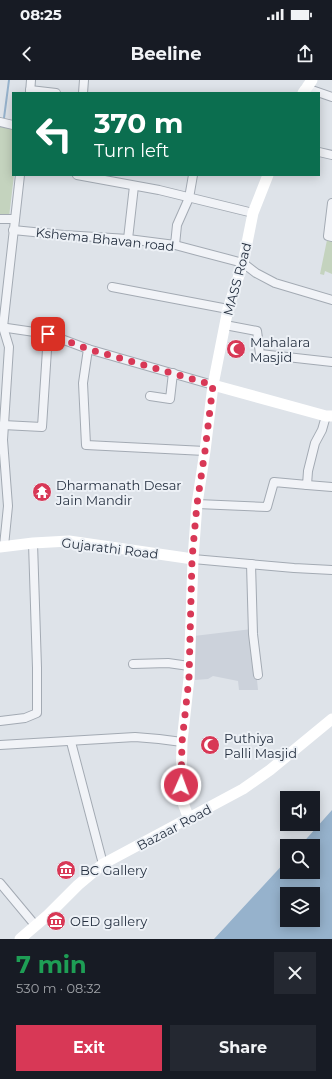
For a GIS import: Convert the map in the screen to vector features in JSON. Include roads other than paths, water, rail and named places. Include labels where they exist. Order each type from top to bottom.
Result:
[{"type":"street","points":[[31,80],[30,91],[43,92]]},
{"type":"street","points":[[83,92],[84,80]]},
{"type":"street","points":[[307,87],[320,92]]},
{"type":"street","points":[[320,92],[332,97]]},
{"type":"street","points":[[0,126],[0,122],[12,125]]},
{"type":"street","points":[[320,152],[332,155]]},
{"type":"street","points":[[2,547],[8,506],[2,440],[9,347],[2,327],[20,176]]},
{"type":"street","points":[[82,176],[253,213]]},
{"type":"street","points":[[175,245],[177,225],[189,198],[193,176]]},
{"type":"street","name":"MASS Road","points":[[189,819],[183,803],[181,785],[182,742],[190,666],[192,559],[197,504],[213,385],[228,309],[242,263],[253,213],[268,176]]},
{"type":"street","points":[[128,239],[134,186]]},
{"type":"street","points":[[332,203],[328,236],[332,237]]},
{"type":"street","points":[[0,219],[15,218]]},
{"type":"street","name":"Kshema Bhavan road","points":[[13,230],[64,236],[128,239],[175,245],[242,263],[256,273],[275,282],[332,300]]},
{"type":"street","points":[[112,287],[228,309]]},
{"type":"street","points":[[225,325],[257,331],[260,354],[332,362]]},
{"type":"street","points":[[2,327],[48,334],[88,349],[213,385],[330,415],[315,443],[308,471],[307,485]]},
{"type":"street","points":[[3,425],[42,428],[48,334]]},
{"type":"street","points":[[88,349],[84,383],[86,445],[205,451]]},
{"type":"street","points":[[150,396],[170,399],[173,373]]},
{"type":"street","points":[[197,504],[267,507],[274,482],[332,487]]},
{"type":"street","name":"Gujarathi Road","points":[[2,547],[33,543],[69,542],[192,559]]},
{"type":"street","points":[[0,721],[25,718],[37,713],[33,543]]},
{"type":"street","points":[[192,559],[332,570]]},
{"type":"street","points":[[251,564],[253,634],[258,675]]},
{"type":"street","points":[[133,664],[168,663],[190,666]]},
{"type":"street","name":"Bazaar Road","points":[[20,939],[103,864],[243,790],[270,770],[332,719]]},
{"type":"street","points":[[0,746],[135,737],[158,738],[182,742]]},
{"type":"street","points":[[72,742],[103,864]]},
{"type":"street","points":[[0,883],[35,925]]},
{"type":"water","points":[[332,810],[332,939],[214,939],[280,868],[280,879],[320,879],[320,839],[306,839],[313,831],[320,831],[320,824]]},
{"type":"waterway","points":[[4,118],[9,80]]},
{"type":"place","name":"Mahalara Masjid","points":[[236,349]]},
{"type":"place","name":"Dharmanath Desar Jain Mandir","points":[[42,492]]},
{"type":"place","name":"Puthiya Palli Masjid","points":[[210,745]]},
{"type":"place","name":"BC Gallery","points":[[66,870]]},
{"type":"place","name":"OED gallery","points":[[56,921]]}]
